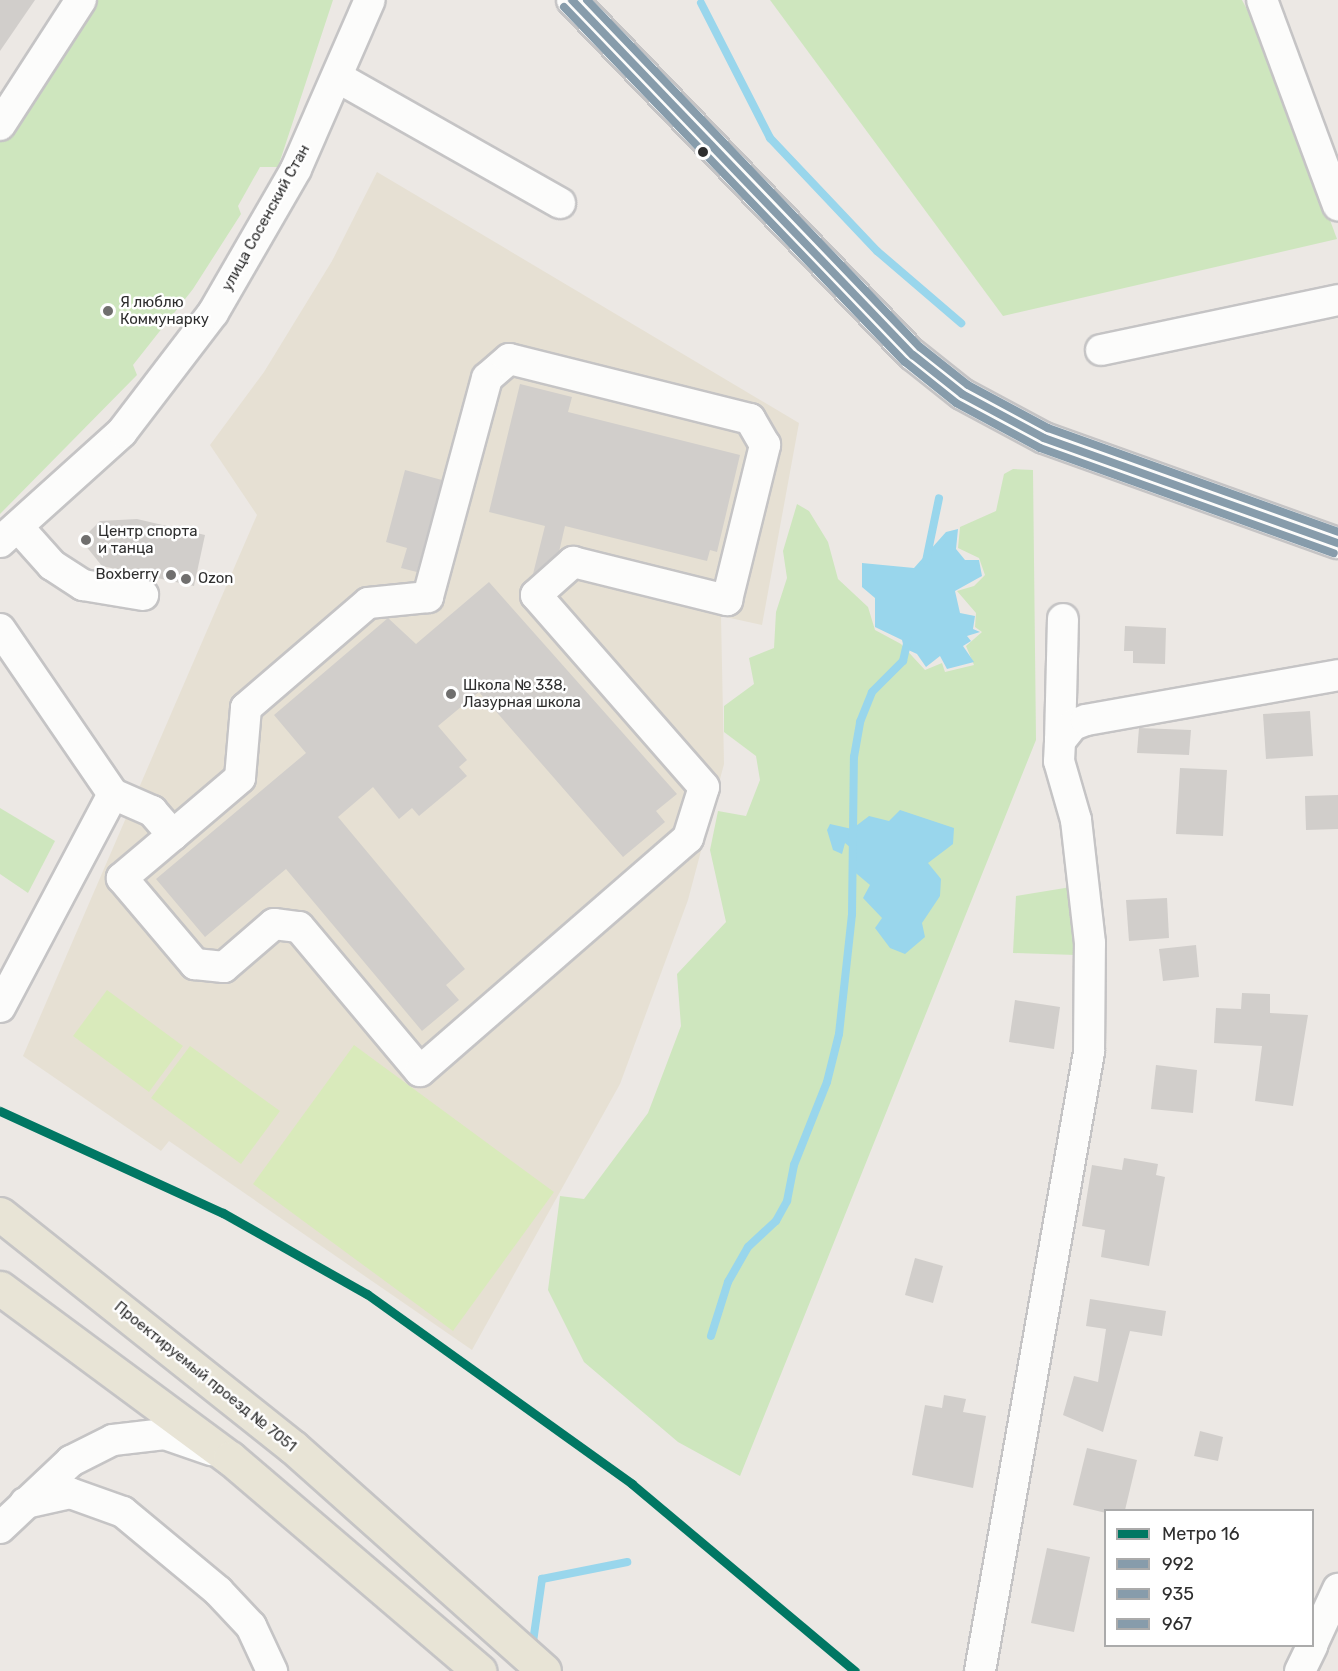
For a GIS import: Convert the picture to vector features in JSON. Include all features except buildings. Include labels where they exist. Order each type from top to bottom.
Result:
[{"type":"main road","name":"Проектируемый проезд № 7051","points":[[0,1214],[407,1544],[544,1671]]},
{"type":"main road","points":[[0,1288],[230,1458],[377,1580],[479,1671]]},
{"type":"street","points":[[0,125],[81,0]]},
{"type":"street","name":"улица Сосенский Стан","points":[[9,534],[122,432],[213,313],[280,201],[339,78],[370,0]]},
{"type":"street","points":[[572,0],[904,347],[962,394],[1044,438],[1338,543]]},
{"type":"street","points":[[1262,0],[1338,205]]},
{"type":"street","points":[[339,78],[560,203]]},
{"type":"street","points":[[1101,350],[1338,300]]},
{"type":"street","points":[[78,859],[122,878],[195,964],[224,967],[274,924],[299,927],[420,1071],[688,838],[704,787],[536,596],[573,562],[728,600],[765,445],[750,419],[509,359],[487,378],[428,597],[368,603],[246,708],[240,778],[122,878]]},
{"type":"street","points":[[9,534],[83,585],[143,595]]},
{"type":"street","points":[[981,1669],[1089,1052],[1090,943],[1074,811],[1059,761],[1063,619]]},
{"type":"street","points":[[0,629],[113,794],[153,811],[173,835]]},
{"type":"street","points":[[1060,741],[1073,725],[1086,720],[1338,675]]},
{"type":"street","points":[[0,1007],[113,794]]},
{"type":"street","points":[[0,1528],[71,1461],[113,1440],[165,1434],[230,1458]]},
{"type":"street","points":[[25,1503],[70,1493],[123,1512],[218,1591],[251,1626],[272,1671]]},
{"type":"street","points":[[1314,1641],[1338,1589]]},
{"type":"street","points":[[1300,1671],[1311,1647]]},
{"type":"shaded area","name":"Школа № 338, Лазурная школа","points":[[377,172],[799,423],[762,625],[721,616],[724,764],[688,900],[620,1084],[472,1350],[169,1141],[161,1151],[23,1056],[257,515],[210,445],[264,372],[332,261]]},
{"type":"green space","points":[[94,0],[333,0],[278,167],[260,167],[238,206],[241,214],[193,289],[133,365],[137,375],[0,514],[0,136]]},
{"type":"green space","points":[[770,0],[1242,0],[1264,42],[1337,239],[1003,316]]},
{"type":"green space","points":[[1013,469],[1033,470],[1036,740],[740,1476],[678,1442],[584,1362],[548,1290],[560,1196],[584,1199],[648,1113],[681,1026],[677,974],[726,922],[710,850],[718,811],[746,816],[760,780],[756,756],[724,732],[724,706],[754,684],[749,658],[774,648],[776,612],[787,578],[783,551],[797,504],[809,511],[828,542],[838,579],[868,607],[875,630],[901,644],[925,670],[942,663],[945,672],[974,665],[966,646],[982,632],[975,627],[976,613],[957,591],[974,586],[985,575],[979,558],[958,548],[960,527],[996,511],[1004,474]]},
{"type":"green space","points":[[0,808],[55,841],[28,893],[0,874]]},
{"type":"green space","points":[[1071,887],[1076,955],[1013,953],[1016,896]]},
{"type":"green space","points":[[107,990],[183,1046],[149,1092],[73,1036]]},
{"type":"green space","points":[[354,1045],[554,1192],[453,1331],[253,1184]]},
{"type":"green space","points":[[190,1046],[280,1111],[241,1164],[151,1098]]},
{"type":"water","points":[[958,529],[956,549],[965,560],[979,560],[982,576],[955,591],[960,613],[975,616],[973,629],[980,632],[967,636],[971,641],[963,646],[974,662],[947,669],[940,656],[926,667],[917,654],[904,648],[902,640],[875,627],[875,598],[862,587],[862,563],[914,568],[946,532]]},
{"type":"water","points":[[900,810],[954,828],[953,844],[928,863],[941,879],[940,896],[922,923],[925,937],[905,954],[890,948],[875,928],[882,918],[863,898],[870,885],[851,869],[851,848],[845,843],[842,854],[833,850],[827,830],[830,824],[852,829],[869,816],[889,821]]},
{"type":"waterway","points":[[701,3],[770,138],[877,251],[961,323]]},
{"type":"waterway","points":[[926,561],[939,498]]},
{"type":"waterway","points":[[711,1336],[728,1282],[748,1247],[776,1221],[787,1201],[794,1165],[827,1082],[839,1034],[852,914],[854,757],[860,722],[872,692],[903,661],[908,640]]},
{"type":"waterway","points":[[532,1649],[542,1579],[627,1562]]},
{"type":"metro line","name":"16","points":[[0,1111],[223,1213],[367,1294],[632,1484],[855,1671]]},
{"type":"transit line","name":"992","points":[[572,0],[913,355],[962,394],[1044,438],[1338,543]]},
{"type":"transit line","name":"967","points":[[587,0],[920,347],[968,385],[1048,428],[1338,532]]},
{"type":"transit line","name":"935","points":[[564,7],[905,362],[956,403],[1040,448],[1334,553]]},
{"type":"place","name":"Я люблю Коммунарку","points":[[108,311]]},
{"type":"place","name":"Центр спорта и танца","points":[[86,540]]},
{"type":"place","name":"Boxberry","points":[[171,575]]},
{"type":"place","name":"Ozon","points":[[186,579]]},
{"type":"place","name":"Школа № 338, Лазурная школа","points":[[451,694]]}]
